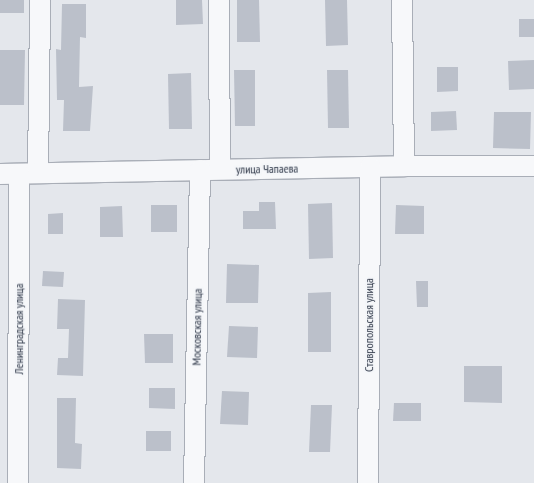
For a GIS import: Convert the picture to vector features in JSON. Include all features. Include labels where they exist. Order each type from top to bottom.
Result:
[{"type":"street","name":"Ленинградская улица","points":[[18,483],[29,174],[40,0]]},
{"type":"street","points":[[219,0],[220,169]]},
{"type":"street","points":[[402,0],[404,166]]},
{"type":"street","name":"улица Чапаева","points":[[0,174],[404,166],[534,166]]},
{"type":"street","name":"Ставропольская улица","points":[[368,483],[370,167]]},
{"type":"street","name":"Московская улица","points":[[194,483],[200,170]]},
{"type":"building","points":[[0,0],[24,0],[24,13],[0,13]]},
{"type":"building","points":[[176,0],[202,0],[203,24],[176,25]]},
{"type":"building","points":[[237,0],[259,0],[260,42],[237,42]]},
{"type":"building","points":[[325,0],[347,0],[348,45],[326,46]]},
{"type":"building","points":[[62,4],[86,4],[86,38],[80,37],[79,87],[93,86],[90,131],[63,131],[64,100],[57,100],[56,49],[61,50]]},
{"type":"building","points":[[519,19],[534,19],[534,37],[519,37]]},
{"type":"building","points":[[0,50],[25,50],[24,105],[0,105]]},
{"type":"building","points":[[534,60],[534,89],[509,90],[508,61]]},
{"type":"building","points":[[437,67],[458,67],[458,91],[437,92]]},
{"type":"building","points":[[234,70],[255,70],[255,126],[235,126]]},
{"type":"building","points":[[327,70],[348,70],[349,128],[328,128]]},
{"type":"building","points":[[191,73],[192,129],[169,129],[168,74]]},
{"type":"building","points":[[456,111],[457,130],[431,131],[431,112]]},
{"type":"building","points":[[494,112],[531,112],[530,149],[493,148]]},
{"type":"building","points":[[259,202],[275,202],[276,229],[243,229],[243,211],[259,211]]},
{"type":"building","points":[[332,203],[333,258],[309,259],[308,204]]},
{"type":"building","points":[[151,205],[177,205],[177,232],[151,232]]},
{"type":"building","points":[[396,205],[424,206],[424,234],[395,234]]},
{"type":"building","points":[[122,206],[123,237],[100,237],[100,207]]},
{"type":"building","points":[[63,213],[63,234],[48,234],[48,214]]},
{"type":"building","points":[[227,264],[259,265],[258,303],[226,303]]},
{"type":"building","points":[[43,271],[64,272],[63,287],[42,286]]},
{"type":"building","points":[[416,281],[428,281],[428,307],[417,307]]},
{"type":"building","points":[[331,292],[331,352],[308,352],[308,293]]},
{"type":"building","points":[[58,299],[85,300],[83,376],[57,375],[58,358],[68,358],[69,329],[57,329]]},
{"type":"building","points":[[229,326],[258,327],[257,358],[227,357]]},
{"type":"building","points":[[144,334],[173,334],[173,363],[145,363]]},
{"type":"building","points":[[464,366],[502,366],[502,403],[464,402]]},
{"type":"building","points":[[149,388],[175,388],[175,409],[149,408]]},
{"type":"building","points":[[222,391],[249,392],[248,425],[220,424]]},
{"type":"building","points":[[57,398],[76,398],[75,443],[82,444],[81,469],[57,468]]},
{"type":"building","points":[[394,403],[421,403],[421,421],[393,421]]},
{"type":"building","points":[[311,405],[332,405],[330,452],[309,452]]},
{"type":"building","points":[[146,431],[171,431],[171,451],[146,451]]}]
